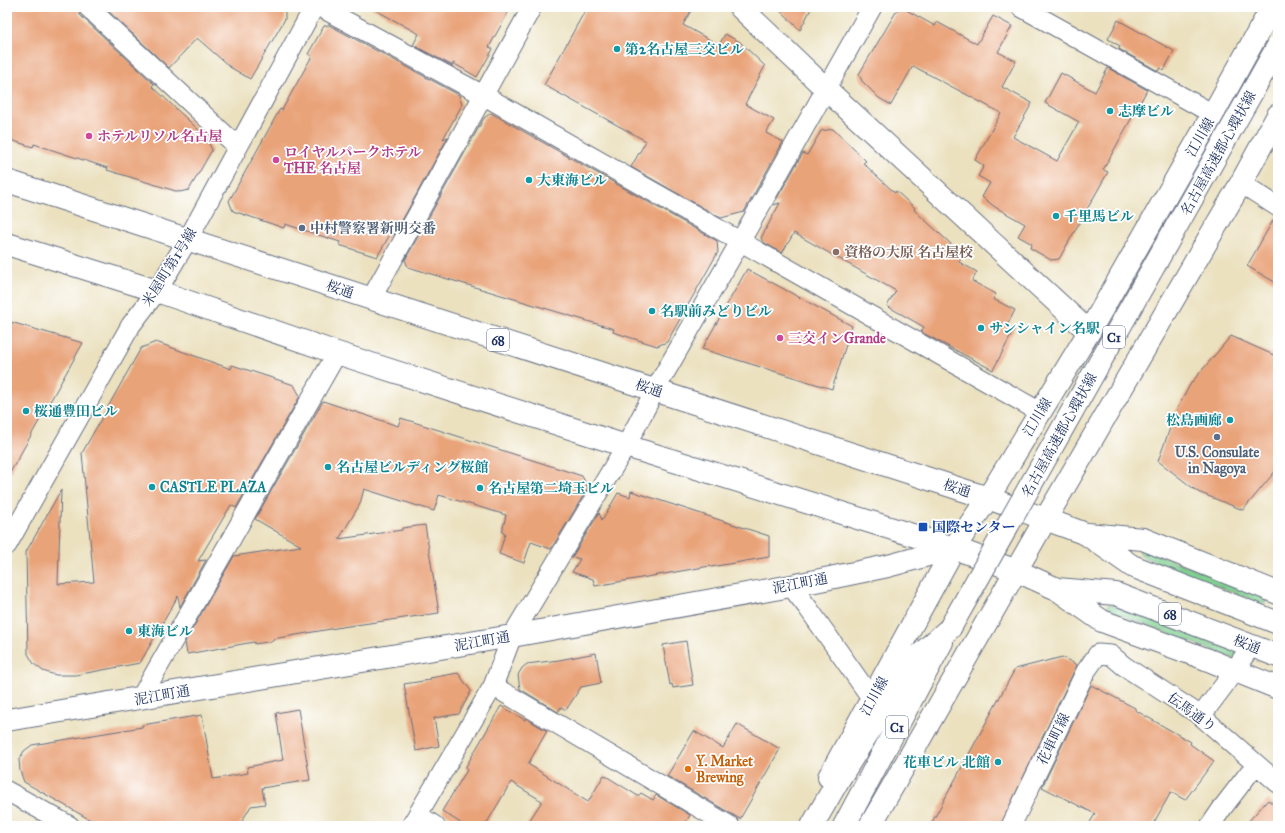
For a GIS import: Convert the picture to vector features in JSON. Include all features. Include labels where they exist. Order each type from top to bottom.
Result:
[{"type":"main road","points":[[740,7],[826,89],[1089,332]]},
{"type":"main road","name":"江川線","points":[[802,826],[954,548],[988,498],[1089,332],[1272,7]]},
{"type":"main road","name":"名古屋高速都心環状線","points":[[844,826],[950,628],[1278,46]]},
{"type":"main road","points":[[870,826],[1045,520],[1241,183],[1278,115]]},
{"type":"main road","name":"桜通","points":[[7,181],[988,498],[1086,534],[1132,566],[1276,619]]},
{"type":"main road","name":"桜通","points":[[7,244],[157,291],[337,352],[626,446],[954,548],[1016,571],[1057,589],[1116,594],[1278,656]]},
{"type":"main road","name":"68","points":[[1086,534],[1143,539],[1278,593]]},
{"type":"main road","name":"泥江町通","points":[[7,720],[512,636],[791,586],[888,566],[954,548]]},
{"type":"main road","name":"68","points":[[1057,589],[1102,621],[1235,670],[1278,688]]},
{"type":"main road","points":[[812,826],[839,779],[913,661],[950,628]]},
{"type":"street","points":[[88,7],[237,146]]},
{"type":"street","name":"米屋町第1号線","points":[[7,545],[131,324],[157,291],[188,239],[237,146],[314,7]]},
{"type":"street","points":[[320,7],[483,95],[1040,412]]},
{"type":"street","points":[[371,299],[532,7]]},
{"type":"street","points":[[435,826],[415,821],[493,686],[512,636],[626,446],[654,390],[740,242],[872,7]]},
{"type":"street","points":[[1022,7],[1213,114]]},
{"type":"street","points":[[1241,183],[1278,207]]},
{"type":"street","points":[[140,699],[337,352]]},
{"type":"street","points":[[791,586],[872,699]]},
{"type":"street","points":[[1201,716],[1251,646]]},
{"type":"street","name":"伝馬通り","points":[[1098,654],[1112,655],[1124,666],[1201,716],[1278,783]]},
{"type":"street","name":"花車町線","points":[[1012,826],[1086,671],[1098,654]]},
{"type":"street","points":[[493,686],[730,826]]},
{"type":"street","points":[[1210,826],[1256,764]]},
{"type":"street","points":[[7,791],[70,826]]},
{"type":"green space","points":[[1144,549],[1263,596],[1267,602],[1263,604],[1141,556],[1139,550]]},
{"type":"green space","points":[[1109,604],[1249,657],[1248,664],[1108,610],[1107,606]]},
{"type":"building","points":[[7,7],[77,7],[80,15],[154,84],[152,86],[206,137],[212,150],[189,190],[179,192],[107,170],[108,168],[34,144],[33,147],[7,139]]},
{"type":"building","points":[[104,7],[285,7],[285,19],[250,79],[230,67],[197,38],[169,68]]},
{"type":"building","points":[[370,7],[511,7],[489,47],[493,49],[477,77],[453,63],[453,66],[413,45],[419,34]]},
{"type":"building","points":[[587,7],[693,7],[683,25],[719,45],[725,34],[740,42],[765,66],[745,104],[774,120],[766,133],[783,142],[744,212],[721,218],[631,167],[646,141],[544,85]]},
{"type":"building","points":[[776,7],[812,7],[800,30]]},
{"type":"building","points":[[899,7],[935,26],[937,22],[977,44],[993,16],[1012,26],[998,52],[1016,61],[1002,87],[1032,103],[1013,137],[1057,161],[1079,122],[1045,103],[1061,73],[1095,92],[1108,68],[1147,90],[1103,170],[1108,172],[1059,259],[1051,260],[1030,248],[1032,244],[1018,236],[1025,224],[995,207],[982,197],[990,183],[978,176],[984,166],[975,160],[1001,113],[913,66],[891,105],[879,98],[862,81],[859,74]]},
{"type":"building","points":[[1118,20],[1174,51],[1164,70],[1160,68],[1158,71],[1119,49],[1120,46],[1108,39]]},
{"type":"building","points":[[329,25],[459,95],[462,105],[443,139],[448,137],[394,235],[392,231],[377,257],[339,245],[340,242],[285,224],[284,228],[233,211],[229,201],[280,109],[282,110],[312,56],[308,54],[324,26]]},
{"type":"building","name":"大東海ビル","points":[[491,113],[717,241],[718,252],[667,342],[657,346],[613,332],[614,329],[408,267],[405,260],[484,118]]},
{"type":"building","points":[[833,129],[866,161],[863,163],[895,193],[896,191],[915,208],[914,210],[963,255],[959,262],[977,272],[972,281],[996,294],[993,299],[1015,310],[1007,326],[1014,330],[993,370],[921,332],[924,327],[887,306],[896,291],[794,233],[782,253],[763,242],[761,238],[780,203],[773,205],[803,153],[807,155],[821,131]]},
{"type":"building","points":[[1275,217],[1278,218],[1278,284],[1247,266]]},
{"type":"building","points":[[747,269],[852,326],[832,389],[702,349]]},
{"type":"building","name":"桜通豊田ビル","points":[[7,321],[83,343],[7,478]]},
{"type":"building","points":[[1231,336],[1278,357],[1278,468],[1243,510],[1198,492],[1158,461],[1177,409],[1191,383]]},
{"type":"building","points":[[156,342],[231,369],[232,365],[294,385],[300,396],[236,508],[231,505],[198,561],[206,560],[180,607],[178,596],[140,663],[76,675],[56,675],[43,671],[34,664],[28,654],[26,552],[61,490],[58,584],[94,582],[82,453],[141,348]]},
{"type":"building","points":[[323,401],[398,426],[401,418],[582,476],[588,488],[551,549],[531,542],[524,563],[499,554],[505,534],[502,532],[506,515],[439,495],[434,511],[364,489],[360,504],[339,539],[402,530],[402,528],[425,525],[439,613],[342,627],[273,639],[273,641],[255,644],[254,642],[187,654],[185,642],[234,556],[301,546],[255,519]]},
{"type":"building","points":[[631,491],[769,536],[769,557],[595,586],[593,579],[572,572],[580,559],[572,557],[599,513],[602,520],[618,493],[630,497]]},
{"type":"building","points":[[686,641],[693,685],[673,688],[672,684],[670,685],[663,645]]},
{"type":"building","points":[[596,653],[601,683],[581,687],[566,710],[561,707],[558,712],[520,689],[518,675],[522,668],[527,664]]},
{"type":"building","name":"花車ビル 北館","points":[[1062,657],[1077,665],[1000,826],[930,826],[1015,669]]},
{"type":"building","points":[[458,673],[471,691],[459,714],[434,718],[439,746],[416,751],[404,684],[430,680],[430,678]]},
{"type":"building","points":[[1091,685],[1135,708],[1135,710],[1191,742],[1190,744],[1214,761],[1185,800],[1171,792],[1152,826],[1088,826],[1095,814],[1042,787]]},
{"type":"building","points":[[501,706],[547,731],[528,764],[588,802],[604,775],[638,796],[641,793],[653,800],[656,795],[690,815],[684,826],[526,826],[542,801],[511,782],[485,826],[465,826],[442,811],[467,770],[465,768]]},
{"type":"building","points":[[298,709],[310,780],[262,788],[265,804],[251,806],[239,826],[101,826],[24,782],[20,771],[19,760],[24,751],[32,745],[142,727],[142,725],[202,715],[213,779],[248,773],[247,767],[283,760],[276,713]]},
{"type":"building","points":[[737,724],[780,749],[740,819],[667,776],[694,731],[723,748]]},
{"type":"building","points":[[1268,800],[1278,808],[1278,826],[1244,826]]},
{"type":"place","name":"第2名古屋三交ビル","points":[[617,49]]},
{"type":"place","name":"志摩ビル","points":[[1110,111]]},
{"type":"place","name":"ホテルリソル名古屋","points":[[89,136]]},
{"type":"place","name":"ロイヤルパークホテル THE 名古屋","points":[[276,160]]},
{"type":"place","name":"大東海ビル","points":[[529,180]]},
{"type":"place","name":"千里馬ビル","points":[[1056,216]]},
{"type":"place","name":"中村警察署新明交番","points":[[302,228]]},
{"type":"place","name":"資格の大原 名古屋校","points":[[836,252]]},
{"type":"place","name":"名駅前みどりビル","points":[[652,311]]},
{"type":"place","name":"サンシャイン名駅","points":[[981,328]]},
{"type":"place","name":"三交インGrande","points":[[780,338]]},
{"type":"place","name":"桜通豊田ビル","points":[[26,411]]},
{"type":"place","name":"松島画廊","points":[[1230,420]]},
{"type":"place","name":"U.S. Consulate in Nagoya","points":[[1217,437]]},
{"type":"place","name":"名古屋ビルディング桜館","points":[[328,467]]},
{"type":"place","name":"CASTLE PLAZA","points":[[152,487]]},
{"type":"place","name":"名古屋第二埼玉ビル","points":[[480,488]]},
{"type":"place","name":"国際センター","points":[[923,527]]},
{"type":"place","name":"東海ビル","points":[[129,631]]},
{"type":"place","name":"花車ビル 北館","points":[[998,762]]},
{"type":"place","name":"Y. Market Brewing","points":[[688,769]]}]
